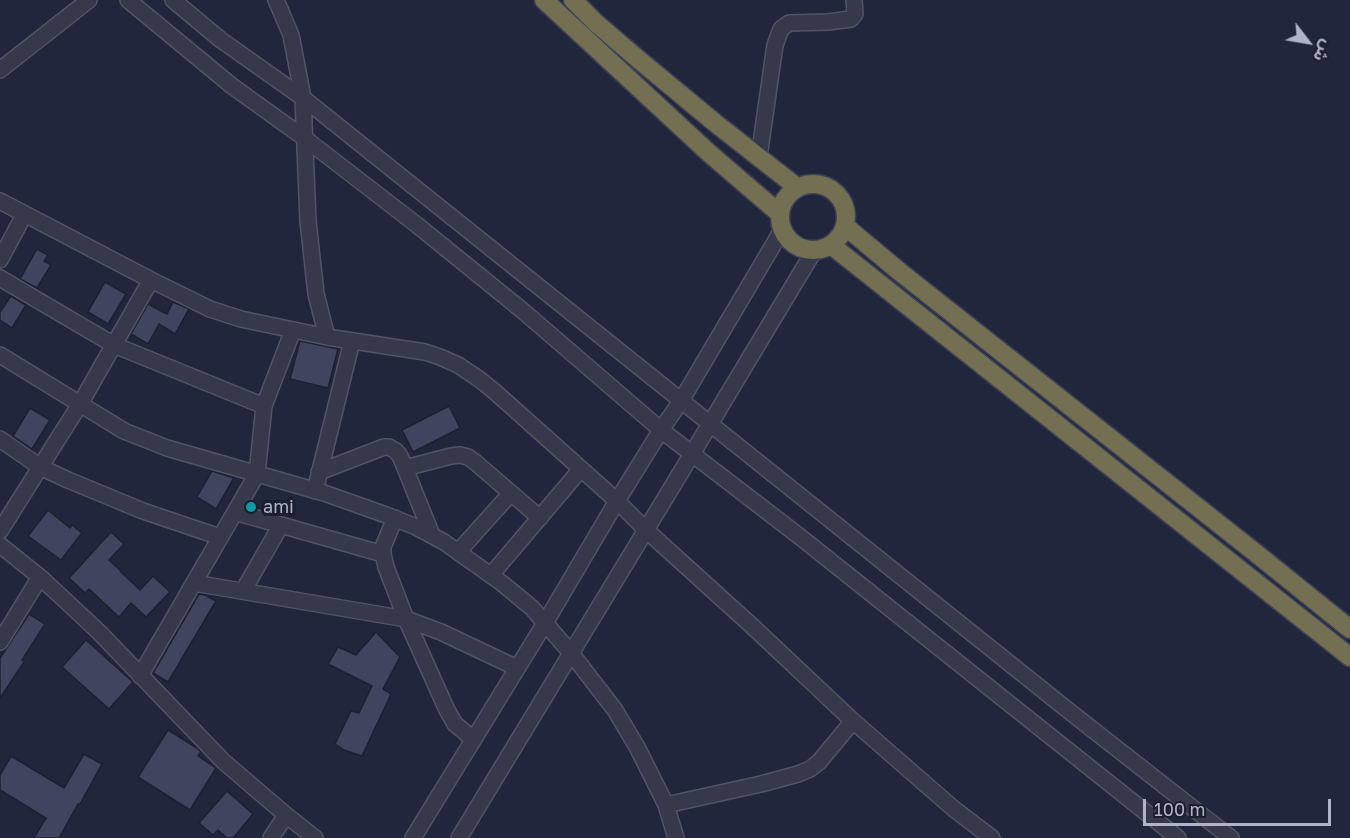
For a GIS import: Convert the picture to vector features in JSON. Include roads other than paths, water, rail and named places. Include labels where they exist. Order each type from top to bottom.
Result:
[{"type":"highway","points":[[544,0],[781,222]]},
{"type":"highway","points":[[573,0],[638,59],[798,188]]},
{"type":"highway","points":[[817,184],[834,192],[840,199],[846,216],[845,226],[837,240],[822,248],[804,250],[787,239],[781,222],[783,203],[789,194],[798,188],[817,184]]},
{"type":"highway","points":[[845,226],[1350,629]]},
{"type":"highway","points":[[822,248],[1350,657]]},
{"type":"street","points":[[0,70],[89,0]]},
{"type":"street","points":[[128,0],[232,86],[303,137],[426,232],[523,311],[661,430],[808,543],[1178,838]]},
{"type":"street","points":[[173,0],[221,40],[303,98],[1231,838]]},
{"type":"street","points":[[276,0],[291,36],[303,98],[303,137],[312,269],[327,337]]},
{"type":"street","points":[[759,157],[775,45],[781,29],[789,23],[851,19],[855,14],[854,0]]},
{"type":"street","points":[[0,201],[210,309],[241,319],[327,337],[425,352],[458,365],[494,391],[617,501],[853,720],[954,809],[992,838]]},
{"type":"street","points":[[0,260],[24,215]]},
{"type":"street","points":[[413,838],[617,501],[681,401],[781,222]]},
{"type":"street","points":[[459,838],[711,423],[822,248]]},
{"type":"street","points":[[0,278],[114,345],[264,406]]},
{"type":"street","points":[[0,531],[80,404],[151,280]]},
{"type":"street","points":[[140,676],[257,474],[264,406],[293,330]]},
{"type":"street","points":[[315,491],[352,341]]},
{"type":"street","points":[[0,355],[124,431],[145,440],[315,491],[395,518],[432,535],[491,575],[532,608],[595,682],[625,725],[666,804],[676,838]]},
{"type":"street","points":[[0,440],[40,467],[143,511],[220,537]]},
{"type":"street","points":[[319,472],[384,447],[396,451],[432,535]]},
{"type":"street","points":[[405,468],[450,456],[468,457],[540,518]]},
{"type":"street","points":[[491,575],[580,469]]},
{"type":"street","points":[[458,552],[511,493]]},
{"type":"street","points":[[235,512],[383,554]]},
{"type":"street","points":[[395,518],[383,547],[386,567],[406,619],[452,719],[473,739]]},
{"type":"street","points":[[243,591],[281,525]]},
{"type":"street","points":[[0,545],[40,577],[99,632],[223,761],[315,838]]},
{"type":"street","points":[[0,642],[40,577]]},
{"type":"street","points":[[194,583],[406,619],[441,632],[517,668]]},
{"type":"street","points":[[666,804],[761,784],[810,769],[819,762],[853,720]]},
{"type":"street","points":[[271,838],[286,815]]},
{"type":"place","name":"ami","points":[[251,507]]}]
